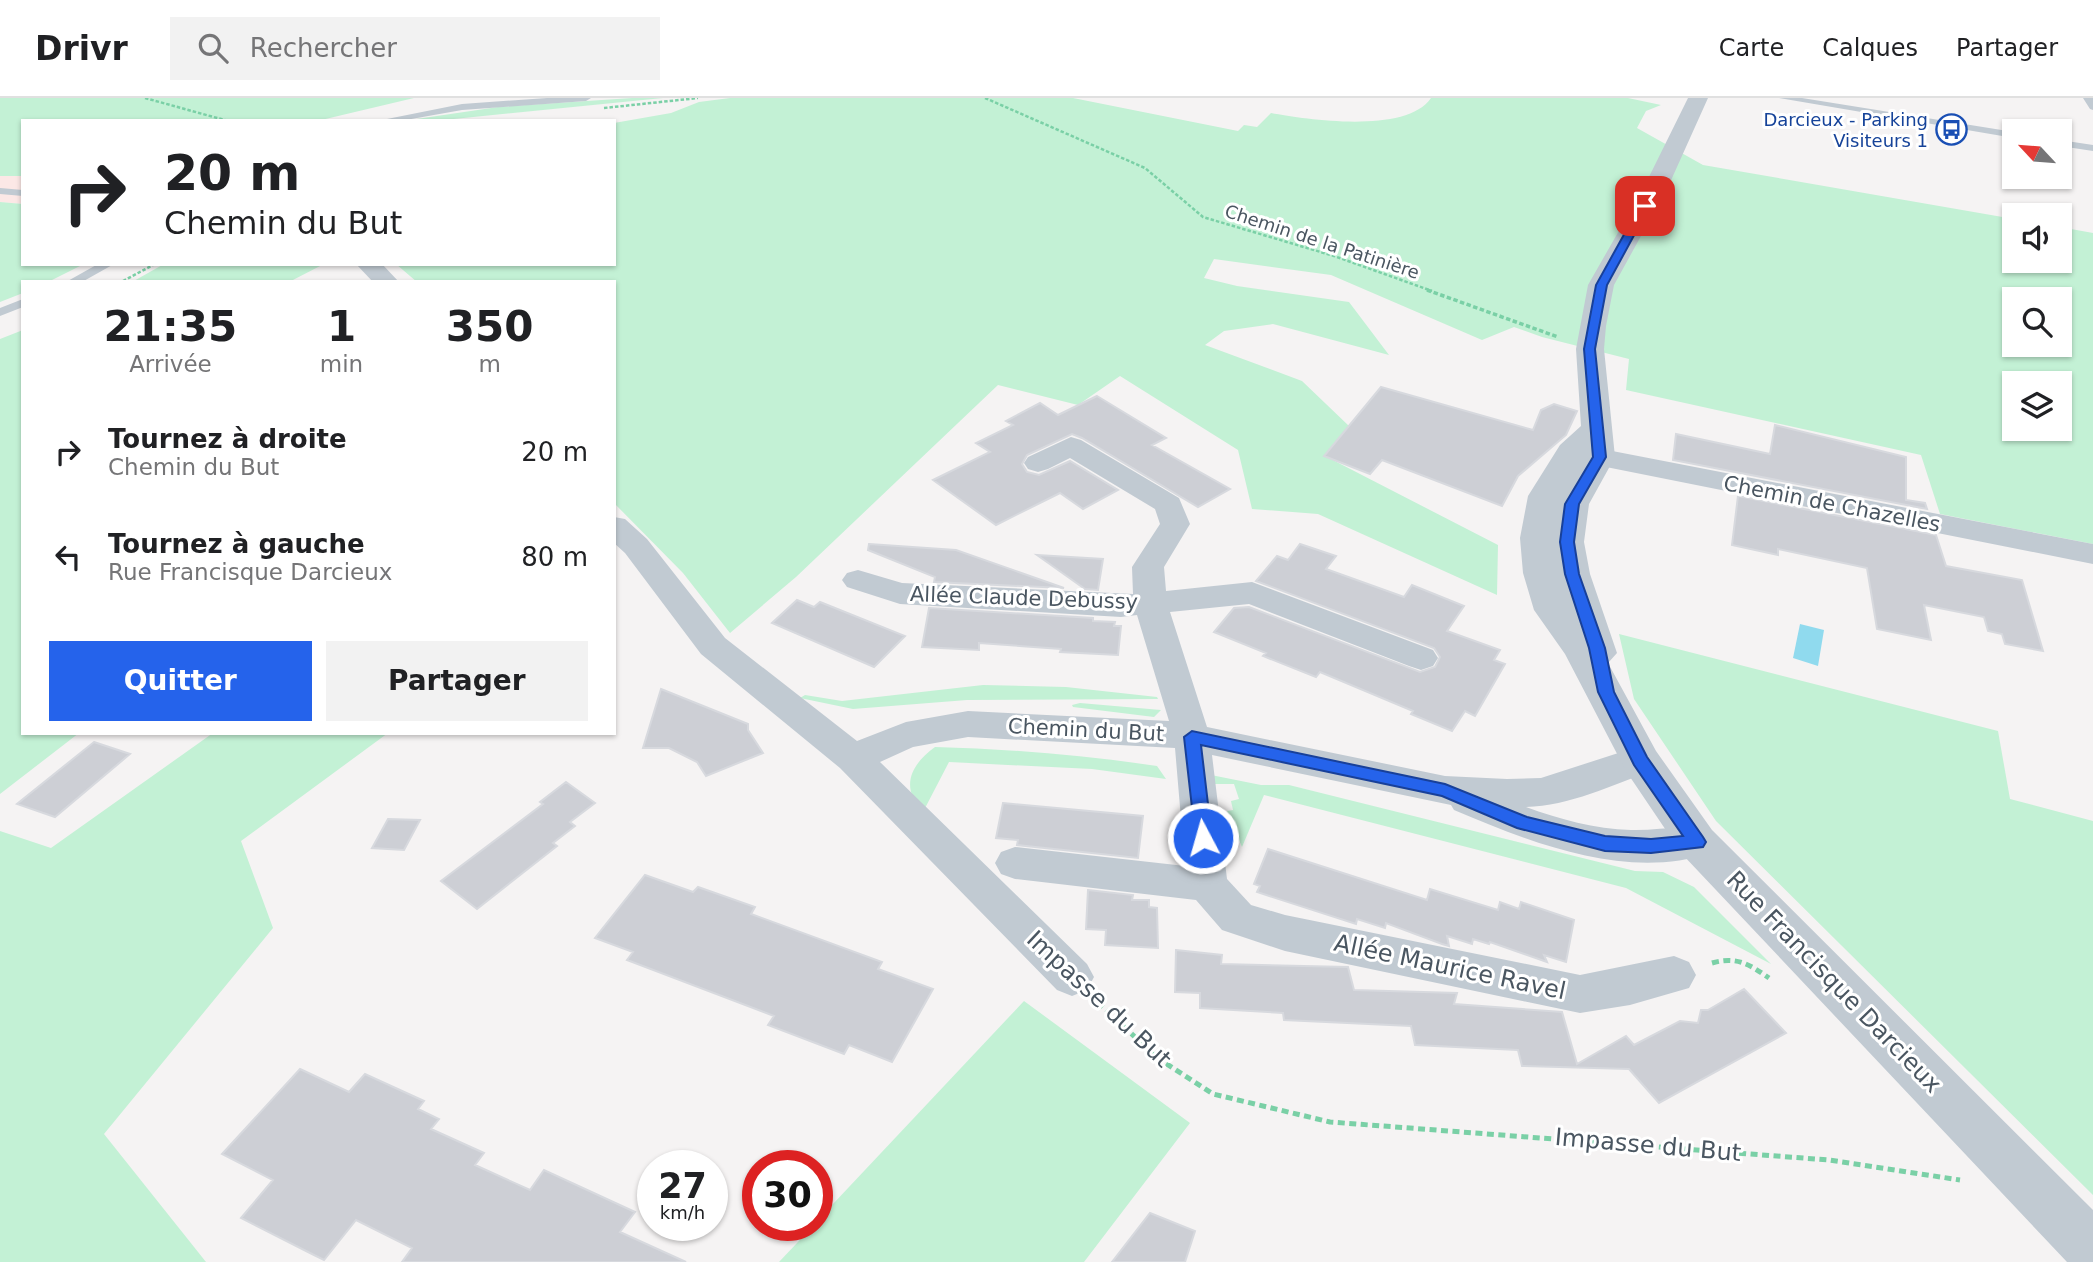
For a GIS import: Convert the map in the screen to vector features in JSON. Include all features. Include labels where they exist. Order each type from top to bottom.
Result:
[{"type":"street","points":[[1589,446],[1590,349],[1601,285],[1656,187],[1698,98]]},
{"type":"street","points":[[370,266],[385,280]]},
{"type":"street","name":"Allée Claude Debussy","points":[[1038,463],[1071,446],[1168,504],[1175,524],[1148,567],[1150,602],[1192,737]]},
{"type":"street","name":"Chemin de Chazelles","points":[[1589,446],[2093,554]]},
{"type":"street","name":"Rue Francisque Darcieux","points":[[1589,446],[1572,504],[1567,542],[1572,574],[1597,648],[1606,692],[1640,760],[1697,842],[2093,1249]]},
{"type":"street","name":"Impasse du But","points":[[616,528],[636,545],[713,646],[853,758],[1072,977]]},
{"type":"street","name":"Allée Claude Debussy","points":[[858,580],[900,593],[1121,606],[1252,593],[1422,658]]},
{"type":"street","name":"Chemin du But","points":[[853,758],[906,735],[968,724],[1192,737],[1445,790],[1541,792],[1640,760]]},
{"type":"street","points":[[1015,863],[1207,885],[1192,737]]},
{"type":"street","name":"Chemin du But","points":[[1445,790],[1523,823],[1605,844],[1651,846],[1697,842]]},
{"type":"street","name":"Allée Maurice Ravel","points":[[1207,885],[1237,918],[1285,933],[1580,994],[1674,975]]},
{"type":"lane","points":[[393,119],[462,107],[586,98]]},
{"type":"lane","points":[[1784,98],[2002,133]]},
{"type":"lane","points":[[2088,98],[2093,107]]},
{"type":"lane","points":[[2072,144],[2093,148]]},
{"type":"lane","points":[[0,191],[21,193]]},
{"type":"lane","points":[[76,280],[104,266]]},
{"type":"lane","points":[[0,312],[21,304]]},
{"type":"path","points":[[145,98],[221,119]]},
{"type":"path","name":"Chemin de la Patinière","points":[[985,98],[1145,168],[1203,218],[1334,256],[1551,334]]},
{"type":"path","points":[[126,280],[151,266]]},
{"type":"path","points":[[1674,975],[1732,957],[1750,964],[1778,984]]},
{"type":"path","name":"Impasse du But","points":[[1072,977],[1156,1057],[1213,1094],[1330,1122],[1829,1160],[1960,1179],[1970,1187]]},
{"type":"shaded area","points":[[0,176],[21,176],[21,204],[0,202]]},
{"type":"green space","points":[[0,98],[414,98],[325,119],[21,119],[21,176],[0,176]]},
{"type":"green space","points":[[663,98],[454,119],[417,119],[498,107]]},
{"type":"green space","points":[[730,98],[1073,98],[1238,131],[1244,125],[1257,127],[1271,113],[1356,122],[1401,117],[1419,109],[1431,98],[1628,98],[1661,105],[1646,111],[1637,128],[1703,165],[2002,217],[2002,273],[2072,273],[2072,229],[2093,233],[2093,544],[1940,514],[1921,455],[1626,390],[1629,359],[1542,337],[1514,327],[1482,340],[1331,275],[1214,259],[1204,278],[1237,286],[1349,302],[1389,355],[1273,324],[1224,331],[1205,345],[1302,381],[1349,426],[1325,456],[1498,545],[1497,595],[1318,514],[1252,509],[1238,450],[1120,376],[1078,405],[998,385],[796,577],[730,633],[683,573],[616,505],[616,280],[415,280],[398,266],[616,266],[616,123],[671,113],[699,102]]},
{"type":"green space","points":[[0,202],[21,204],[21,266],[80,266],[52,280],[21,280],[21,294],[0,302]]},
{"type":"green space","points":[[160,266],[320,266],[293,280],[136,280]]},
{"type":"green space","points":[[21,331],[21,735],[76,735],[0,794],[0,339]]},
{"type":"green space","points":[[1619,634],[1998,731],[2010,799],[2093,821],[2093,1195],[1716,821],[1634,699]]},
{"type":"green space","points":[[983,685],[1066,687],[1158,699],[967,700],[853,709],[800,698],[805,695],[842,701]]},
{"type":"green space","points":[[1080,703],[1161,710],[1154,717],[1072,705]]},
{"type":"green space","points":[[210,735],[385,735],[241,841],[273,928],[104,1134],[206,1262],[0,1262],[0,831],[51,848]]},
{"type":"green space","points":[[935,747],[1046,753],[1129,762],[1157,766],[1166,779],[1092,769],[949,762],[923,812],[912,794],[911,777],[919,761]]},
{"type":"green space","points":[[1211,775],[1261,785],[1289,785],[1635,871],[1663,872],[1694,887],[1771,964],[1626,888],[1264,795],[1242,847],[1227,811],[1233,810],[1231,801],[1239,799],[1234,784],[1212,784]]},
{"type":"green space","points":[[1024,1001],[1190,1123],[1084,1262],[779,1262],[799,1241],[833,1241],[833,1204]]},
{"type":"water","points":[[1800,624],[1824,630],[1818,666],[1793,658]]},
{"type":"building","points":[[1381,387],[1533,430],[1541,410],[1554,404],[1577,411],[1566,435],[1518,476],[1502,506],[1382,460],[1370,474],[1324,456]]},
{"type":"building","points":[[1097,396],[1166,438],[1152,445],[1230,489],[1198,507],[1072,434],[1027,455],[1022,464],[1027,472],[1039,475],[1070,461],[1118,490],[1083,509],[1060,493],[996,525],[933,480],[990,452],[976,443],[1013,425],[1006,421],[1040,403],[1058,415]]},
{"type":"building","points":[[1775,425],[1906,457],[1906,500],[1925,503],[1927,509],[1673,460],[1676,434],[1770,454]]},
{"type":"building","points":[[1738,496],[1936,535],[1946,566],[2022,580],[2043,651],[2005,644],[2002,634],[1988,631],[1984,617],[1924,605],[1931,640],[1877,629],[1867,568],[1778,549],[1778,555],[1732,545]]},
{"type":"building","points":[[869,544],[956,550],[1064,588],[934,582],[935,577],[868,550]]},
{"type":"building","points":[[1300,544],[1336,556],[1326,569],[1404,597],[1412,585],[1464,606],[1447,631],[1500,650],[1494,660],[1505,664],[1475,716],[1465,711],[1452,731],[1411,714],[1413,711],[1320,672],[1316,677],[1263,656],[1266,653],[1214,632],[1234,608],[1249,607],[1420,672],[1435,667],[1440,657],[1434,648],[1256,581],[1277,556],[1288,560]]},
{"type":"building","points":[[1037,555],[1103,559],[1098,590],[1085,589]]},
{"type":"building","points":[[797,600],[814,607],[820,602],[905,636],[874,667],[772,623]]},
{"type":"building","points":[[929,608],[1093,618],[1093,621],[1115,622],[1114,626],[1121,626],[1118,655],[979,643],[979,650],[922,647]]},
{"type":"building","points":[[661,689],[748,724],[748,730],[763,753],[706,776],[697,762],[669,748],[643,748]]},
{"type":"building","points":[[94,742],[130,754],[55,817],[17,804]]},
{"type":"building","points":[[566,782],[595,803],[570,822],[575,826],[553,843],[557,846],[477,909],[441,881],[543,804],[540,802]]},
{"type":"building","points":[[1003,803],[1143,816],[1138,858],[1017,845],[1018,840],[996,838]]},
{"type":"building","points":[[388,819],[420,820],[404,850],[372,848]]},
{"type":"building","points":[[1268,849],[1427,900],[1430,889],[1498,910],[1500,902],[1519,909],[1521,902],[1574,920],[1566,962],[1544,955],[1547,962],[1490,942],[1489,944],[1473,939],[1472,944],[1447,936],[1449,946],[1386,923],[1385,928],[1357,919],[1356,924],[1257,892],[1260,886],[1254,884]]},
{"type":"building","points":[[645,875],[693,892],[698,887],[755,907],[751,914],[882,962],[878,969],[933,989],[892,1062],[849,1045],[844,1054],[768,1025],[774,1016],[627,960],[633,952],[595,938]]},
{"type":"building","points":[[1088,890],[1133,895],[1132,900],[1149,900],[1149,907],[1157,908],[1158,948],[1105,945],[1106,930],[1086,929]]},
{"type":"building","points":[[1176,950],[1222,955],[1221,964],[1348,967],[1354,990],[1457,993],[1454,1004],[1562,1012],[1577,1064],[1626,1036],[1634,1045],[1680,1021],[1698,1023],[1701,1010],[1708,1010],[1744,989],[1786,1033],[1659,1103],[1629,1069],[1522,1066],[1518,1050],[1415,1045],[1411,1026],[1284,1020],[1283,1013],[1200,1008],[1200,993],[1175,992]]},
{"type":"building","points":[[300,1069],[349,1092],[365,1074],[424,1101],[418,1109],[439,1119],[431,1129],[484,1153],[475,1165],[530,1190],[544,1170],[635,1212],[620,1232],[686,1262],[402,1262],[412,1248],[356,1220],[324,1260],[241,1218],[273,1180],[222,1154]]},
{"type":"building","points":[[1150,1213],[1195,1231],[1185,1262],[1112,1262]]},
{"type":"place","name":"Darcieux - Parking Visiteurs 1","points":[[1951,130]]},
{"type":"route","points":[[1203,838],[1192,737],[1445,790],[1523,823],[1605,844],[1651,846],[1697,842],[1640,760],[1606,692],[1597,648],[1572,574],[1567,542],[1572,504],[1599,457],[1590,349],[1601,285],[1645,206]]}]
